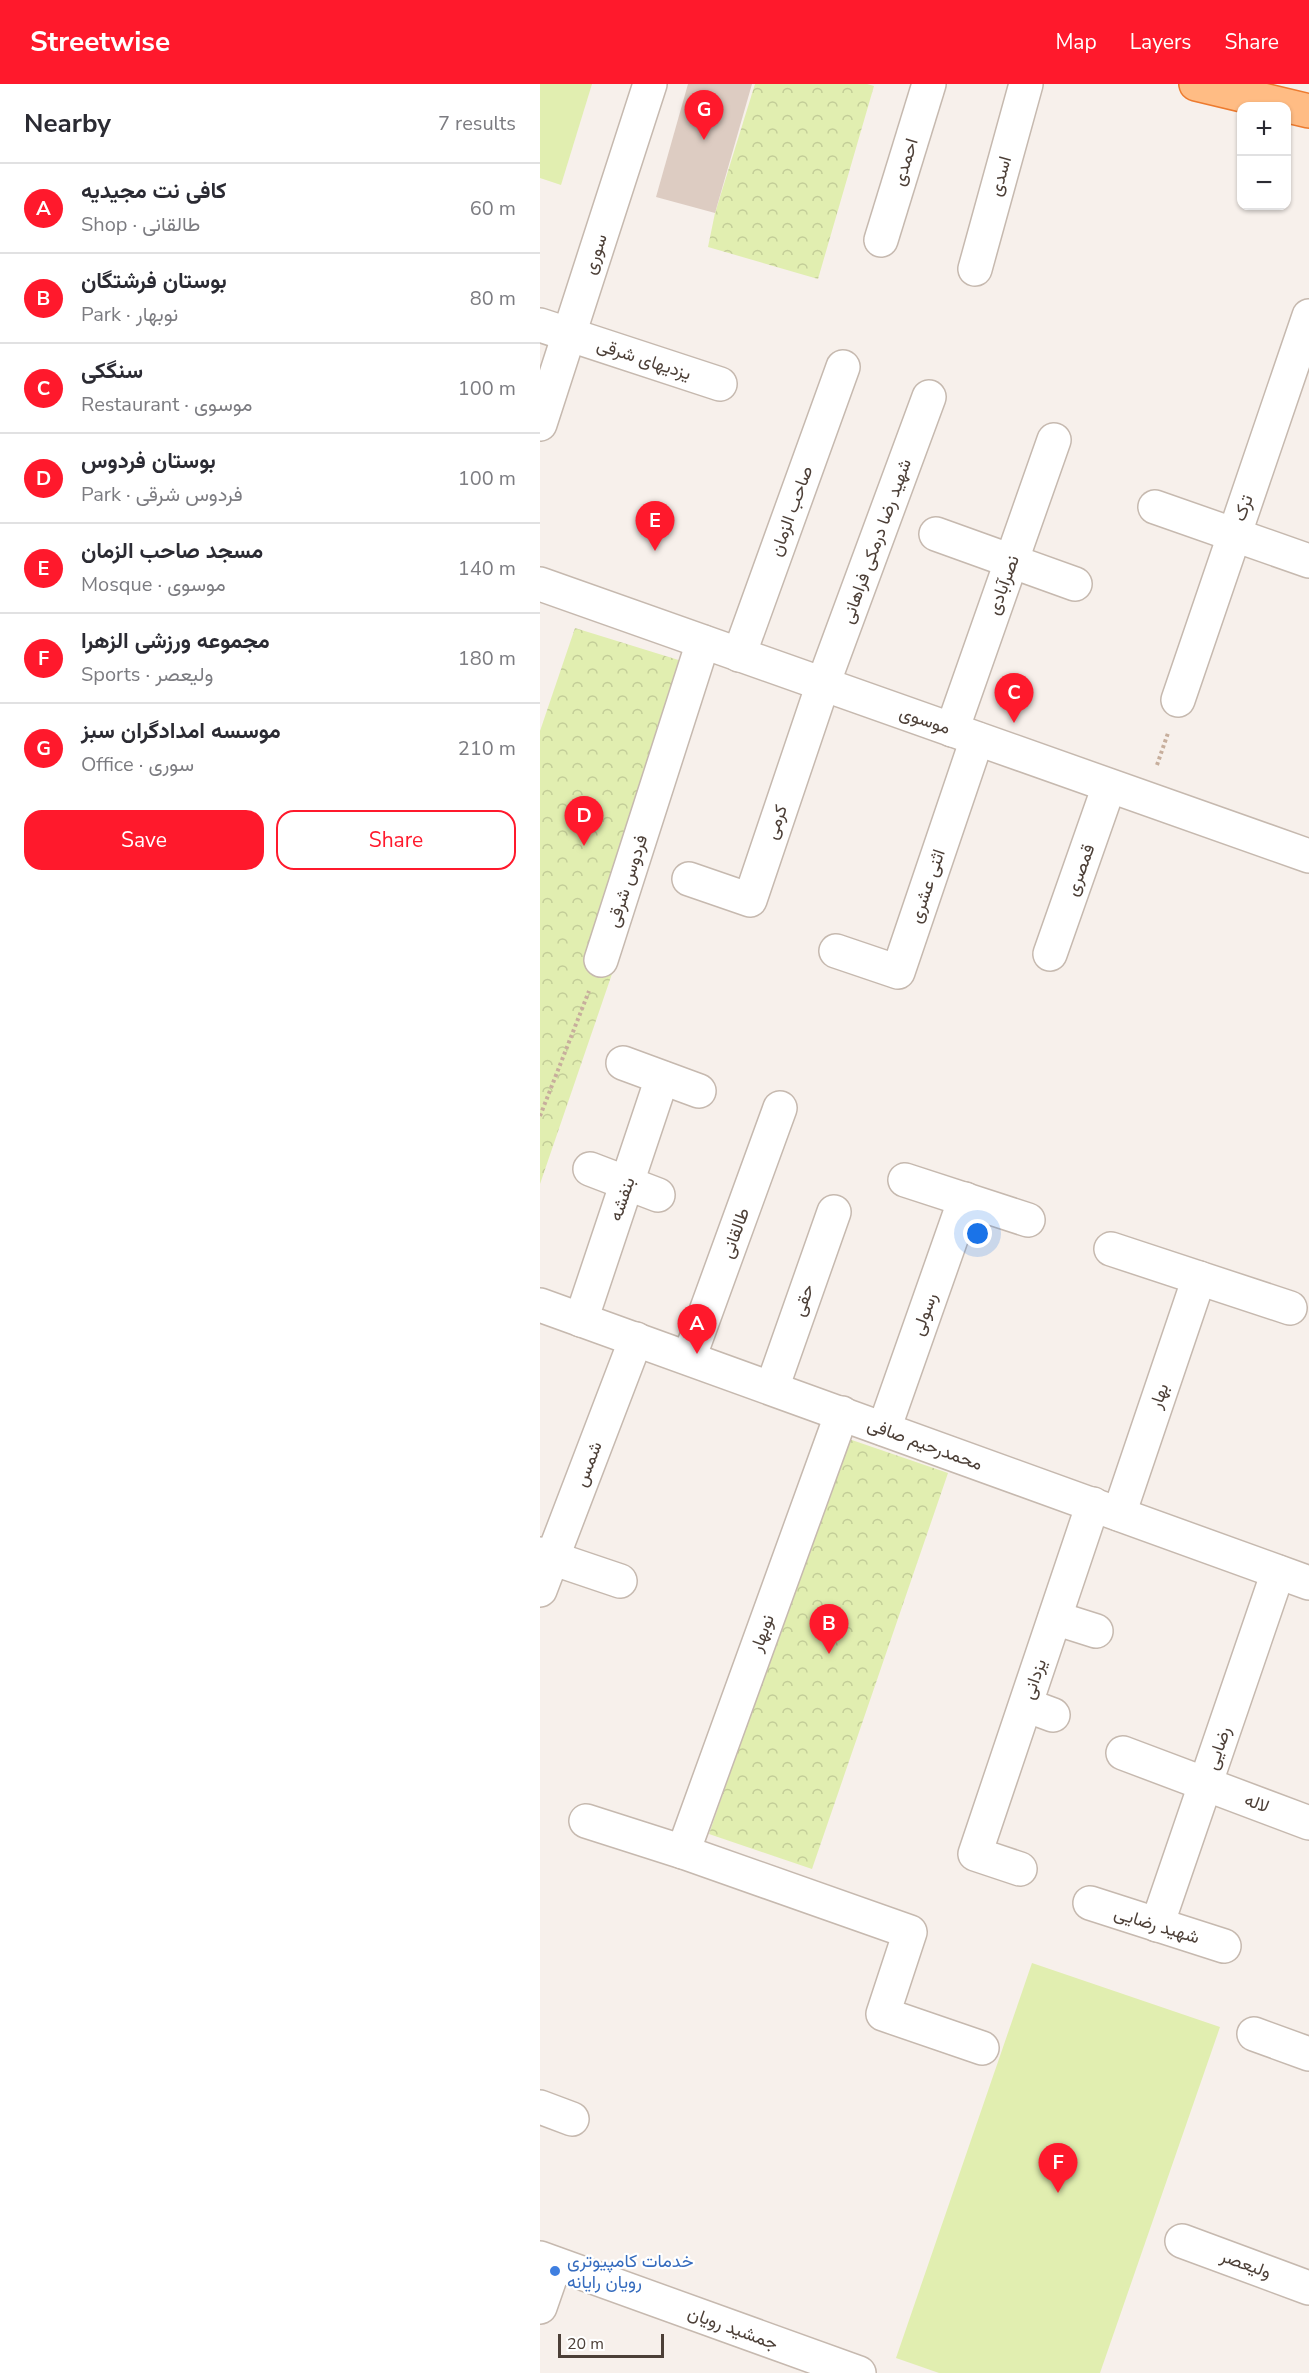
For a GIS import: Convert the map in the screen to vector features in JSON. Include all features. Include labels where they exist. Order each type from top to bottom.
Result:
[{"type":"highway","points":[[1196,84],[1309,111]]},
{"type":"street","name":"سوری","points":[[540,424],[554,330],[650,84]]},
{"type":"street","name":"احمدی","points":[[881,240],[930,84]]},
{"type":"street","name":"اسدی","points":[[975,268],[1026,84]]},
{"type":"street","name":"ترک","points":[[1178,700],[1309,316]]},
{"type":"street","name":"یزدیهای شرقی","points":[[554,330],[720,384]]},
{"type":"street","name":"صاحب الزمان","points":[[739,655],[843,367]]},
{"type":"street","name":"شهید رضا درمکی فراهانی","points":[[823,684],[929,397]]},
{"type":"street","name":"نصرآبادی","points":[[965,734],[1012,561],[1054,440]]},
{"type":"street","points":[[1155,507],[1309,561]]},
{"type":"street","points":[[936,534],[1076,584]]},
{"type":"street","name":"موسوی","points":[[540,584],[1309,856]]},
{"type":"street","name":"فردوس شرقی","points":[[601,960],[703,642]]},
{"type":"street","name":"کرمی","points":[[689,879],[750,900],[823,684]]},
{"type":"street","name":"اثنی عشری","points":[[836,951],[898,972],[965,734]]},
{"type":"street","name":"قمصری","points":[[1050,954],[1109,786]]},
{"type":"street","points":[[623,1063],[699,1091]]},
{"type":"street","name":"بنفشه","points":[[581,1320],[662,1078]]},
{"type":"street","name":"طالقانی","points":[[689,1358],[780,1108]]},
{"type":"street","points":[[590,1169],[658,1195]]},
{"type":"street","points":[[905,1180],[1028,1220]]},
{"type":"street","name":"رسولی","points":[[884,1429],[965,1199]]},
{"type":"street","name":"حقی","points":[[772,1388],[834,1212]]},
{"type":"street","points":[[1111,1249],[1290,1308]]},
{"type":"street","name":"بهار","points":[[1106,1509],[1199,1278]]},
{"type":"street","name":"محمدرحیم صافی","points":[[540,1305],[1309,1583]]},
{"type":"street","name":"شمس","points":[[540,1590],[546,1556],[636,1339]]},
{"type":"street","name":"نوبهار","points":[[683,1852],[842,1413]]},
{"type":"street","name":"یزدانی","points":[[1020,1869],[975,1854],[1040,1710],[1055,1618],[1106,1509]]},
{"type":"street","points":[[546,1556],[620,1581]]},
{"type":"street","name":"رضایی","points":[[1157,1925],[1278,1572]]},
{"type":"street","points":[[1055,1618],[1096,1631]]},
{"type":"street","name":"لاله","points":[[1123,1753],[1309,1823]]},
{"type":"street","points":[[586,1821],[683,1852],[910,1932],[883,2014],[982,2048]]},
{"type":"street","name":"شهید رضایی","points":[[1090,1904],[1224,1946]]},
{"type":"street","points":[[1254,2034],[1309,2054]]},
{"type":"street","points":[[540,2107],[572,2119]]},
{"type":"street","name":"ولیعصر","points":[[1182,2241],[1309,2288]]},
{"type":"street","points":[[540,2307],[548,2261]]},
{"type":"street","name":"جمشید رویان","points":[[548,2261],[850,2371]]},
{"type":"path","points":[[1146,798],[1178,700]]},
{"type":"path","points":[[540,1116],[601,960]]},
{"type":"green space","points":[[540,84],[592,84],[561,185],[540,178]]},
{"type":"green space","points":[[755,84],[867,84],[874,86],[818,279],[708,247],[715,213]]},
{"type":"green space","points":[[575,628],[685,662],[614,968],[540,1184],[540,731]]},
{"type":"green space","points":[[846,1438],[948,1473],[812,1869],[709,1834]]},
{"type":"green space","points":[[1032,1963],[1220,2027],[1100,2373],[939,2373],[896,2358]]},
{"type":"building","points":[[688,84],[752,84],[715,213],[656,197]]},
{"type":"place","name":"موسسه امدادگران سبز","points":[[704,140]]},
{"type":"place","name":"مسجد صاحب الزمان","points":[[655,551]]},
{"type":"place","name":"سنگکی","points":[[1014,723]]},
{"type":"place","name":"بوستان فردوس","points":[[584,846]]},
{"type":"place","name":"کافی نت مجیدیه","points":[[697,1354]]},
{"type":"place","name":"بوستان فرشتگان","points":[[829,1654]]},
{"type":"place","name":"مجموعه ورزشی الزهرا","points":[[1058,2193]]},
{"type":"place","name":"خدمات کامپیوتری رویان رایانه","points":[[555,2271]]}]
